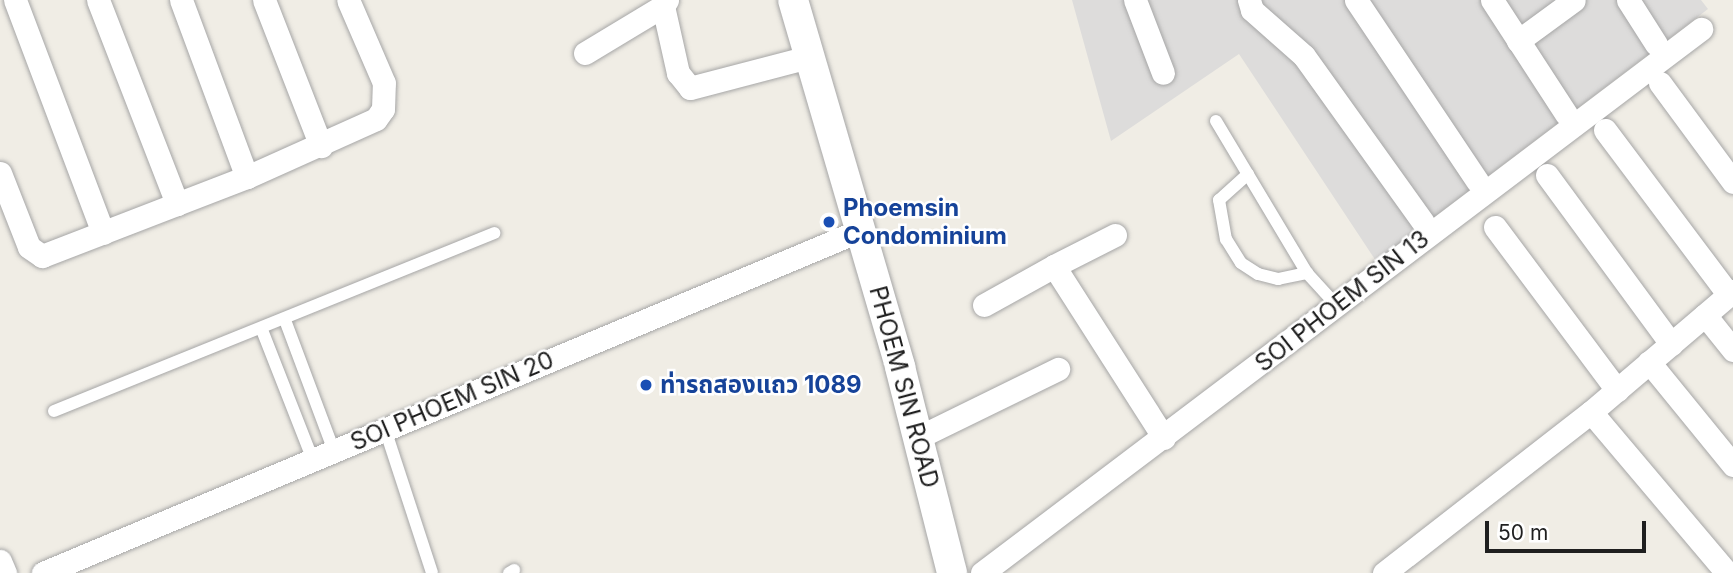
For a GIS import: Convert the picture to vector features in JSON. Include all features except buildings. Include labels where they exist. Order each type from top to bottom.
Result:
[{"type":"street","points":[[0,2],[6,0]]},
{"type":"street","points":[[15,0],[103,233]]},
{"type":"street","points":[[98,0],[177,204]]},
{"type":"street","points":[[181,0],[247,177]]},
{"type":"street","points":[[264,0],[321,146]]},
{"type":"street","points":[[0,173],[33,254],[103,233],[247,177],[376,119],[386,95],[348,0]]},
{"type":"street","name":"PHOEM SIN ROAD","points":[[793,0],[919,437],[952,573]]},
{"type":"street","points":[[1135,0],[1163,73]]},
{"type":"street","points":[[1249,0],[1304,56],[1423,222]]},
{"type":"street","points":[[1356,0],[1477,180]]},
{"type":"street","points":[[1492,0],[1566,114]]},
{"type":"street","points":[[1518,41],[1574,0]]},
{"type":"street","points":[[1628,0],[1656,44]]},
{"type":"street","points":[[585,53],[665,3],[678,73],[690,88],[809,57]]},
{"type":"street","name":"SOI PHOEM SIN 13","points":[[982,573],[1338,308],[1381,268],[1701,29]]},
{"type":"street","points":[[1661,83],[1733,182]]},
{"type":"street","points":[[1384,573],[1591,412],[1731,293],[1605,130]]},
{"type":"street","points":[[1547,175],[1671,344]]},
{"type":"street","points":[[1495,227],[1617,390]]},
{"type":"street","name":"SOI PHOEM SIN 20","points":[[43,573],[861,230]]},
{"type":"street","points":[[984,305],[1115,235]]},
{"type":"street","points":[[1054,266],[1164,438]]},
{"type":"street","points":[[1705,315],[1733,350]]},
{"type":"street","points":[[1649,362],[1733,465]]},
{"type":"street","points":[[919,437],[1058,369]]},
{"type":"street","points":[[1591,412],[1726,572]]},
{"type":"street","points":[[0,561],[5,573]]},
{"type":"lane","points":[[1216,121],[1307,273],[1338,308]]},
{"type":"lane","points":[[1248,174],[1219,200],[1226,239],[1241,263],[1258,274],[1278,279],[1307,273]]},
{"type":"lane","points":[[54,411],[262,330],[494,233]]},
{"type":"lane","points":[[285,320],[334,451]]},
{"type":"lane","points":[[262,330],[313,460]]},
{"type":"lane","points":[[385,429],[432,573]]},
{"type":"shaded area","points":[[1072,0],[1701,0],[1708,9],[1376,261],[1239,54],[1111,141]]},
{"type":"place","name":"Phoemsin Condominium","points":[[829,222]]},
{"type":"place","name":"ท่ารถสองแถว 1089","points":[[646,385]]}]
